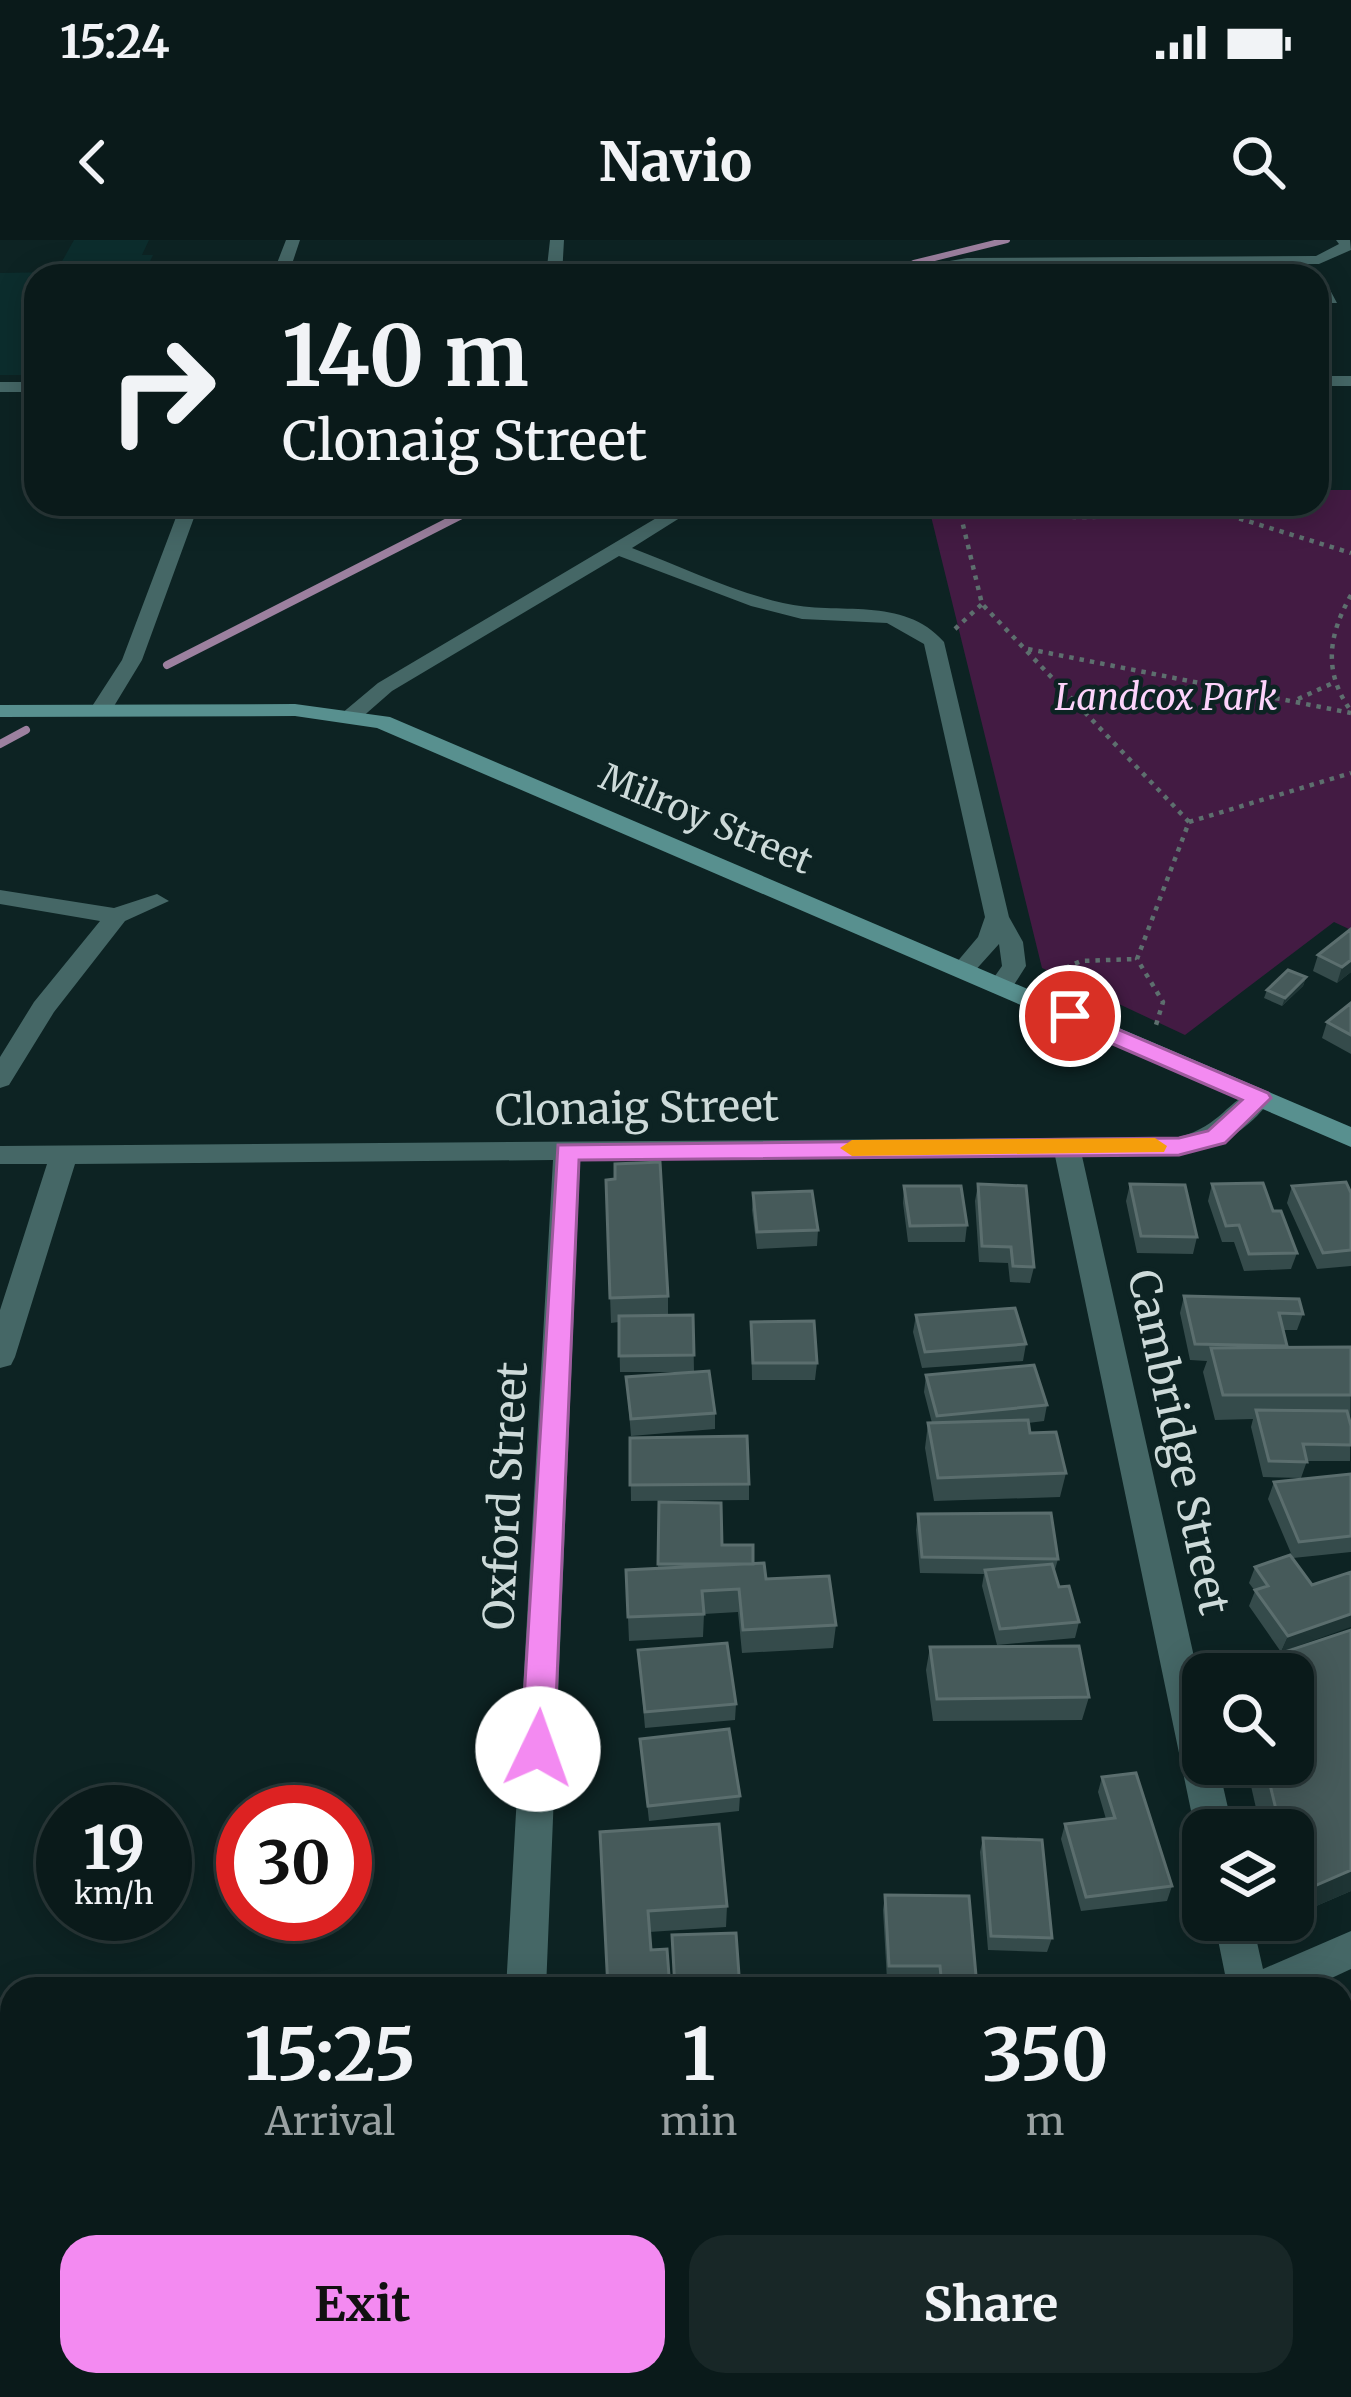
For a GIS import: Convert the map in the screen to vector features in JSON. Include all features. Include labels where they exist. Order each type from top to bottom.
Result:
[{"type":"street","points":[[1324,264],[1347,246],[1342,240]]},
{"type":"street","points":[[951,264],[1036,264]]},
{"type":"street","points":[[1329,295],[1332,299]]},
{"type":"street","points":[[124,711],[132,660],[186,516]]},
{"type":"street","points":[[352,714],[385,687],[673,516]]},
{"type":"street","points":[[617,549],[784,609],[873,615],[927,634],[938,653],[997,917],[1011,942],[1014,966],[1001,986]]},
{"type":"street","points":[[100,710],[132,660]]},
{"type":"street","name":"Milroy Street","points":[[0,711],[352,714],[424,737],[1351,1138]]},
{"type":"street","points":[[0,897],[116,916],[157,901]]},
{"type":"street","points":[[0,1079],[43,1008],[116,916]]},
{"type":"street","points":[[963,969],[990,939],[997,917]]},
{"type":"street","name":"Clonaig Street","points":[[0,1154],[1194,1145],[1216,1137],[1259,1098]]},
{"type":"street","name":"Cambridge Street","points":[[1066,1145],[1209,1809]]},
{"type":"street","name":"Oxford Street","points":[[527,1977],[567,1151]]},
{"type":"street","points":[[0,1357],[64,1155]]},
{"type":"street","points":[[1238,1941],[1245,1977]]},
{"type":"street","points":[[1291,1977],[1351,1951]]},
{"type":"path","points":[[961,516],[982,604],[1189,822]]},
{"type":"path","points":[[1067,516],[1231,516],[1351,553]]},
{"type":"path","points":[[1351,595],[1331,634],[1333,683],[1351,712]]},
{"type":"path","points":[[948,631],[964,625],[982,604]]},
{"type":"path","points":[[1025,648],[1351,712]]},
{"type":"path","points":[[1294,700],[1333,683]]},
{"type":"path","points":[[1189,822],[1351,773]]},
{"type":"path","points":[[1136,959],[1189,822]]},
{"type":"path","points":[[1046,976],[1081,961],[1136,959]]},
{"type":"path","points":[[1136,959],[1163,1002],[1156,1024]]},
{"type":"shaded area","points":[[74,240],[149,240],[142,255],[153,255],[149,264],[60,264]]},
{"type":"shaded area","points":[[0,273],[24,273],[24,375],[0,375]]},
{"type":"green space","name":"Landcox Park","points":[[1329,490],[1351,490],[1351,930],[1334,922],[1185,1035],[1042,968],[931,516],[1329,516]]},
{"type":"building","points":[[1351,929],[1351,960],[1342,967],[1318,955]]},
{"type":"building","points":[[1288,970],[1306,977],[1285,998],[1267,990]]},
{"type":"building","points":[[1351,1003],[1351,1035],[1327,1022]]},
{"type":"building","points":[[660,1162],[668,1296],[610,1298],[606,1180],[615,1179],[615,1164]]},
{"type":"building","points":[[1346,1182],[1351,1193],[1351,1250],[1323,1253],[1292,1186]]},
{"type":"building","points":[[1263,1183],[1273,1211],[1281,1211],[1297,1253],[1249,1254],[1239,1225],[1226,1226],[1212,1184]]},
{"type":"building","points":[[978,1184],[1026,1186],[1034,1267],[1013,1266],[1011,1247],[982,1246]]},
{"type":"building","points":[[1130,1184],[1185,1185],[1197,1237],[1141,1236]]},
{"type":"building","points":[[904,1186],[961,1186],[967,1225],[910,1226]]},
{"type":"building","points":[[812,1191],[818,1230],[757,1232],[753,1193]]},
{"type":"building","points":[[1184,1296],[1299,1299],[1303,1314],[1279,1313],[1287,1346],[1195,1344]]},
{"type":"building","points":[[1015,1308],[1026,1344],[925,1352],[916,1315]]},
{"type":"building","points":[[693,1315],[694,1355],[619,1356],[619,1316]]},
{"type":"building","points":[[814,1321],[817,1363],[753,1363],[751,1322]]},
{"type":"building","points":[[1351,1347],[1351,1395],[1223,1395],[1211,1348]]},
{"type":"building","points":[[1034,1365],[1047,1405],[937,1416],[926,1375]]},
{"type":"building","points":[[709,1371],[715,1413],[631,1419],[626,1377]]},
{"type":"building","points":[[1256,1410],[1347,1411],[1351,1445],[1303,1444],[1307,1462],[1269,1461]]},
{"type":"building","points":[[1028,1420],[1030,1433],[1056,1432],[1066,1473],[938,1478],[928,1423]]},
{"type":"building","points":[[747,1436],[749,1484],[630,1485],[630,1438]]},
{"type":"building","points":[[1351,1474],[1351,1536],[1299,1542],[1274,1482]]},
{"type":"building","points":[[659,1502],[721,1503],[722,1545],[753,1545],[753,1564],[658,1564]]},
{"type":"building","points":[[1051,1513],[1058,1559],[922,1557],[918,1514]]},
{"type":"building","points":[[1290,1555],[1312,1585],[1351,1572],[1351,1614],[1288,1636],[1255,1590],[1268,1586],[1255,1567]]},
{"type":"building","points":[[764,1563],[766,1579],[829,1576],[836,1625],[743,1630],[739,1589],[702,1591],[704,1614],[628,1617],[626,1570]]},
{"type":"building","points":[[1052,1564],[1059,1587],[1069,1586],[1079,1622],[1000,1629],[985,1570]]},
{"type":"building","points":[[1351,1630],[1351,1870],[1314,1886],[1314,1809],[1276,1809],[1270,1785],[1314,1785],[1314,1653],[1281,1653]]},
{"type":"building","points":[[727,1643],[736,1704],[645,1712],[638,1650]]},
{"type":"building","points":[[1079,1646],[1089,1697],[937,1699],[930,1647]]},
{"type":"building","points":[[729,1729],[740,1796],[648,1806],[640,1739]]},
{"type":"building","points":[[1136,1773],[1172,1886],[1086,1897],[1065,1824],[1115,1818],[1102,1777]]},
{"type":"building","points":[[719,1824],[727,1906],[648,1911],[651,1950],[667,1949],[669,1977],[607,1977],[600,1832]]},
{"type":"building","points":[[983,1838],[1042,1840],[1052,1938],[991,1936]]},
{"type":"building","points":[[885,1895],[969,1896],[976,1977],[941,1977],[940,1966],[889,1966]]},
{"type":"building","points":[[736,1933],[739,1977],[674,1977],[672,1935]]},
{"type":"waterway","points":[[912,264],[1007,240]]},
{"type":"waterway","points":[[167,665],[459,516]]},
{"type":"waterway","points":[[0,744],[26,730]]},
{"type":"slow traffic","points":[[852,1148],[1155,1146]]},
{"type":"route","points":[[538,1749],[567,1151],[1194,1145],[1216,1137],[1259,1098],[1070,1016]]}]
